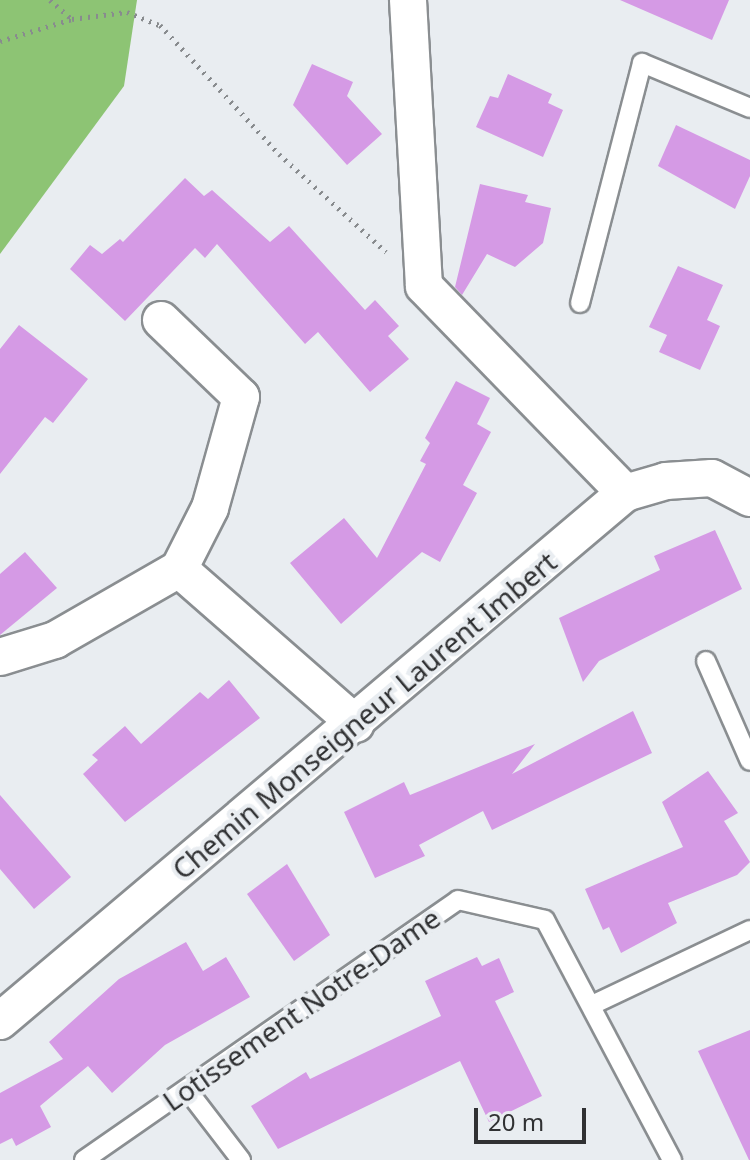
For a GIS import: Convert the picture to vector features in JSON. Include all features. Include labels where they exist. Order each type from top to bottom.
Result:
[{"type":"street","points":[[408,0],[424,286],[433,302],[625,493]]},
{"type":"street","points":[[0,657],[55,640],[179,569],[210,508],[241,397],[161,320]]},
{"type":"street","name":"Chemin Monseigneur Laurent Imbert","points":[[0,1021],[356,724],[625,493],[666,481],[712,478],[750,498]]},
{"type":"street","points":[[179,569],[356,724]]},
{"type":"lane","points":[[580,303],[642,63],[750,108]]},
{"type":"lane","points":[[706,661],[750,761]]},
{"type":"lane","name":"Lotissement Notre-Dame","points":[[84,1160],[188,1091],[458,900],[545,920],[672,1160]]},
{"type":"lane","points":[[592,1005],[750,930]]},
{"type":"lane","points":[[188,1091],[241,1160]]},
{"type":"path","points":[[50,0],[72,19]]},
{"type":"path","points":[[0,41],[72,19],[127,12],[160,25],[279,154],[424,286]]},
{"type":"green space","points":[[0,0],[137,0],[124,86],[0,254]]},
{"type":"building","points":[[620,0],[729,0],[712,40]]},
{"type":"building","points":[[312,64],[353,82],[347,96],[382,134],[347,165],[293,105]]},
{"type":"building","points":[[508,74],[552,94],[548,103],[563,110],[543,157],[476,127],[490,96],[498,98]]},
{"type":"building","points":[[676,125],[750,160],[750,176],[735,209],[658,166]]},
{"type":"building","points":[[185,178],[204,196],[212,190],[270,242],[289,226],[365,310],[375,300],[399,326],[388,336],[409,359],[370,392],[318,332],[305,344],[217,244],[205,258],[195,248],[125,321],[70,269],[90,245],[102,254],[120,239],[123,242]]},
{"type":"building","points":[[480,184],[528,195],[525,202],[551,208],[543,243],[515,267],[487,254],[462,295],[455,287]]},
{"type":"building","points":[[678,266],[723,285],[707,320],[720,326],[700,370],[659,352],[667,335],[649,327]]},
{"type":"building","points":[[19,325],[88,379],[53,423],[45,417],[0,474],[0,349]]},
{"type":"building","points":[[456,381],[490,398],[477,424],[491,432],[463,485],[477,493],[440,562],[422,552],[341,624],[290,563],[344,518],[377,558],[426,464],[420,461],[430,443],[425,438]]},
{"type":"building","points":[[715,530],[742,589],[599,661],[583,682],[559,618],[660,570],[654,556]]},
{"type":"building","points":[[25,552],[57,588],[0,635],[0,574]]},
{"type":"building","points":[[229,680],[260,718],[125,822],[83,774],[98,760],[92,755],[125,726],[141,744],[200,692],[208,699]]},
{"type":"building","points":[[633,711],[652,753],[492,830],[483,811],[419,845],[425,856],[375,878],[344,812],[404,782],[410,795],[535,744],[512,774]]},
{"type":"building","points":[[708,771],[738,813],[724,821],[750,862],[737,875],[668,903],[677,923],[621,953],[609,927],[603,930],[585,889],[683,847],[662,802]]},
{"type":"building","points":[[0,795],[71,877],[34,909],[0,869]]},
{"type":"building","points":[[287,864],[330,935],[294,961],[247,894]]},
{"type":"building","points":[[186,942],[203,971],[226,957],[250,997],[165,1045],[112,1093],[88,1066],[40,1106],[51,1127],[16,1146],[12,1138],[0,1144],[0,1093],[63,1059],[49,1042],[119,979]]},
{"type":"building","points":[[477,957],[482,966],[499,958],[514,992],[495,1001],[542,1096],[489,1122],[460,1061],[278,1149],[251,1106],[306,1072],[310,1079],[441,1016],[425,981]]},
{"type":"building","points":[[750,1030],[750,1160],[749,1160],[698,1051]]}]
